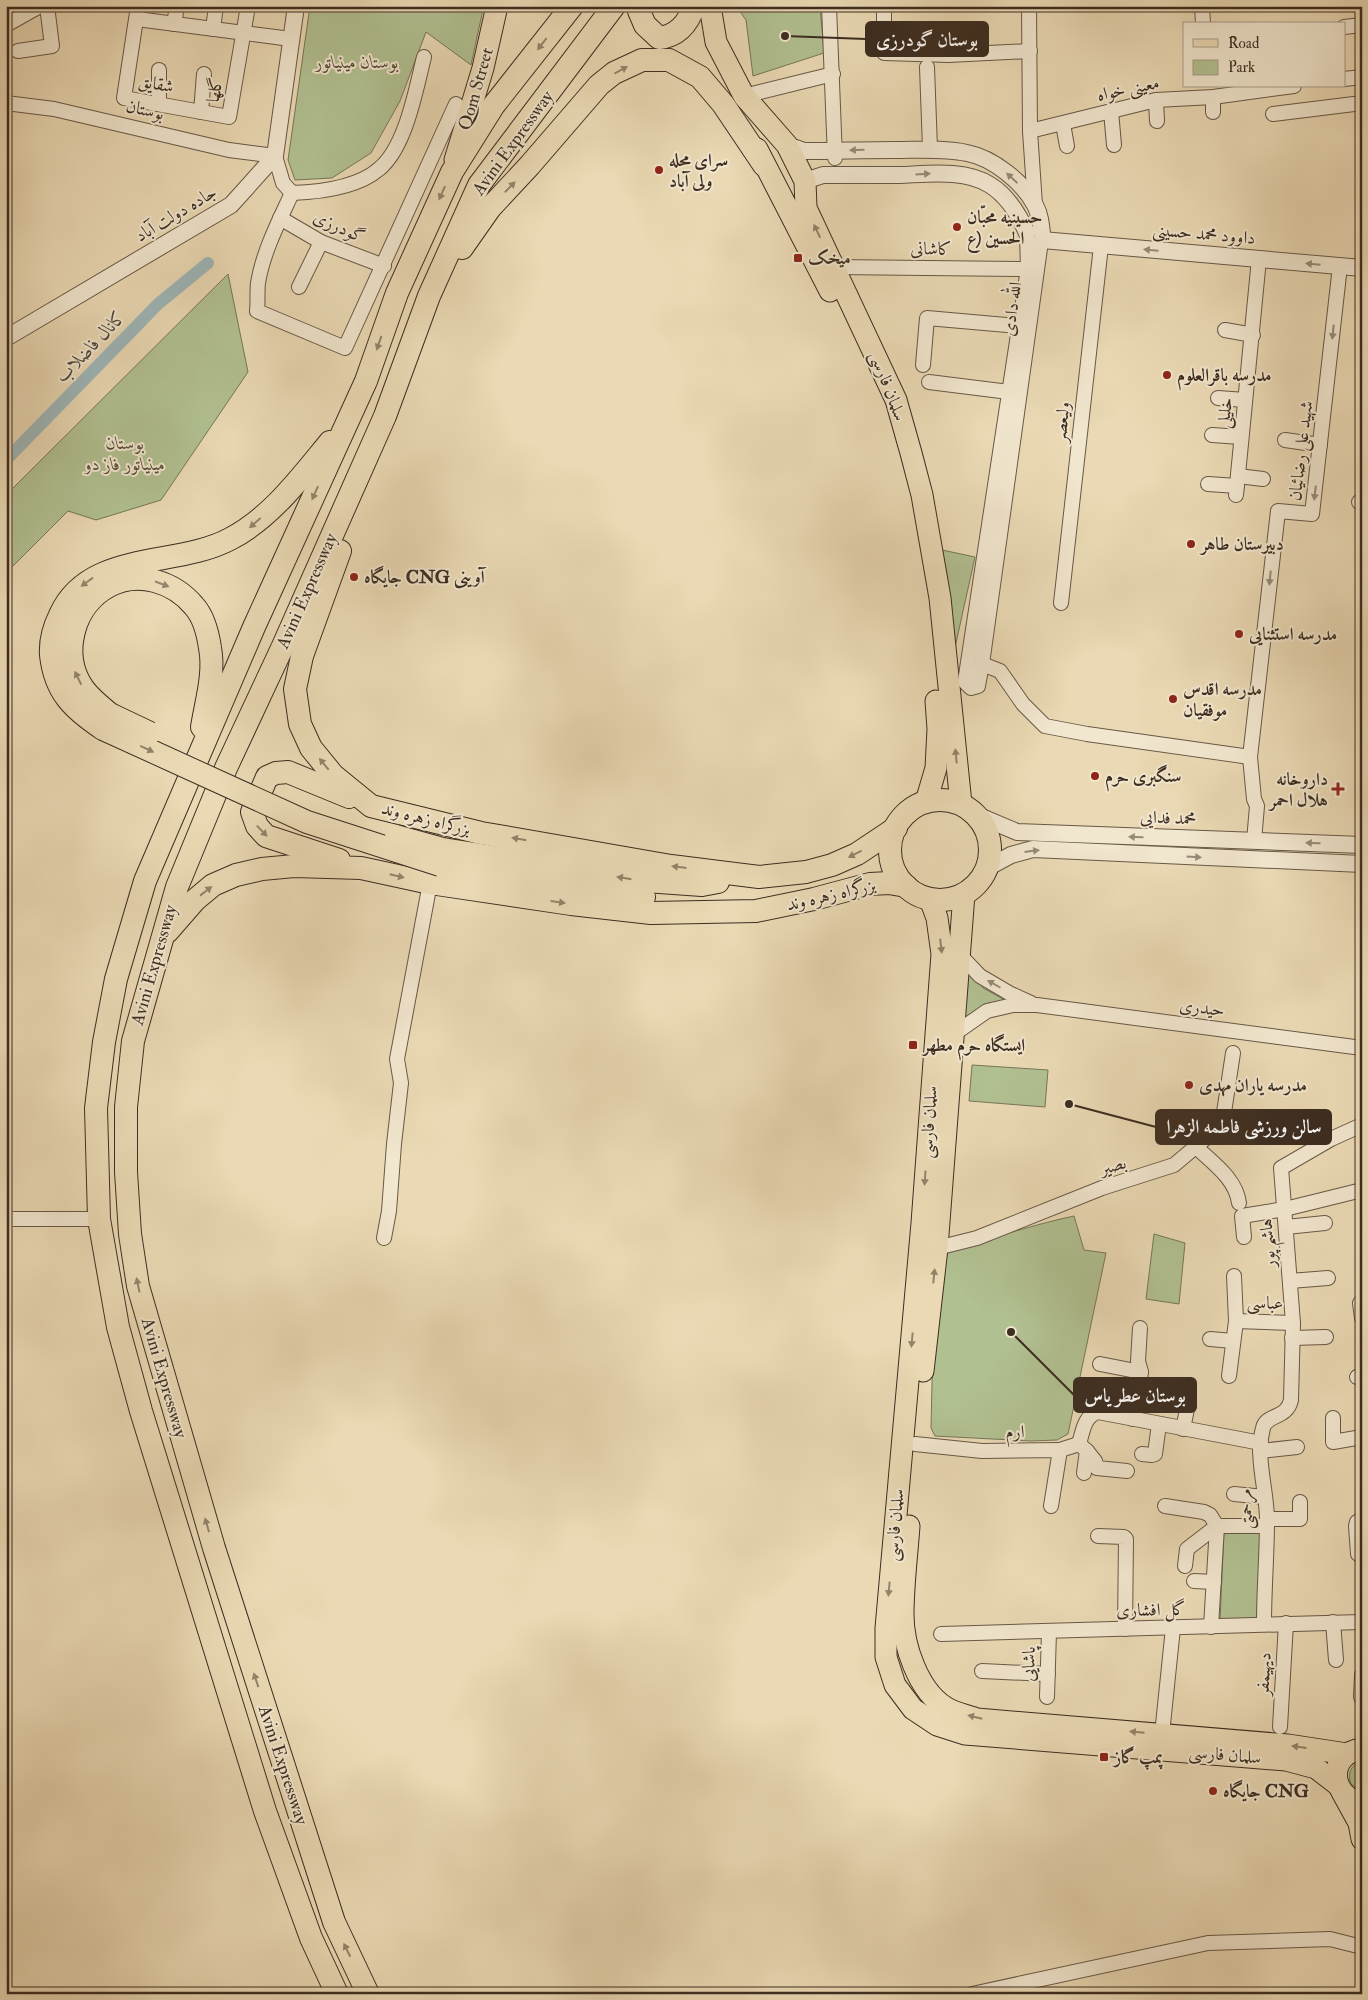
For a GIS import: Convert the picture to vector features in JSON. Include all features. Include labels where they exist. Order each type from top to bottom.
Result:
[{"type":"highway","name":"Avini Expressway","points":[[337,1994],[311,1938],[265,1811],[147,1430],[118,1327],[99,1219],[96,1108],[104,1042],[116,979],[145,881],[254,627],[366,381],[397,293],[452,172],[494,105],[572,6]]},
{"type":"highway","name":"Avini Expressway","points":[[368,1994],[334,1922],[214,1548],[138,1286],[130,1234],[126,1172],[126,1107],[133,1041],[177,887],[226,768],[283,646],[385,416],[429,296],[479,185],[614,6]]},
{"type":"highway","points":[[641,6],[639,11],[645,26],[658,38],[669,37],[678,32],[691,15],[694,6]]},
{"type":"highway","points":[[429,296],[490,208],[599,85],[614,73],[642,60],[669,60],[700,77],[723,104],[764,165]]},
{"type":"highway","points":[[106,722],[79,714],[64,694],[53,670],[51,647],[55,626],[64,606],[76,591],[90,579],[110,570],[207,548],[228,540],[248,529],[304,473],[347,422]]},
{"type":"highway","name":"بزرگراه زهره وند","points":[[360,474],[360,496],[302,656],[295,689],[300,724],[311,748],[334,775],[371,806],[481,833],[671,866],[759,877]]},
{"type":"highway","points":[[106,722],[82,687],[73,668],[70,647],[75,626],[82,611],[94,597],[109,586],[127,580],[145,579],[161,582],[179,591],[195,607],[206,627],[211,650],[210,677],[196,761]]},
{"type":"highway","name":"بزرگراه زهره وند","points":[[106,722],[307,822],[438,866],[642,897],[703,902],[756,911],[804,902],[870,884],[889,883],[906,886]]},
{"type":"highway","points":[[361,868],[266,836],[257,826],[252,812],[267,777],[276,773],[288,772],[371,806]]},
{"type":"highway","points":[[950,800],[969,810],[985,827],[990,840],[987,868],[978,883],[964,894],[942,900],[930,899],[917,894],[898,877],[890,854],[891,842],[896,828],[903,817],[914,808],[926,802],[950,800]]},
{"type":"highway","name":"بزرگراه زهره وند","points":[[161,939],[195,900],[213,885],[236,875],[262,869],[294,866],[361,868],[438,866],[702,885],[806,872],[832,865],[857,854],[896,828]]},
{"type":"main road","name":"Qom Street","points":[[452,172],[484,68],[497,6]]},
{"type":"main road","name":"سلمان فارسی","points":[[698,6],[707,44],[764,165],[823,277],[863,360],[896,441],[912,495],[922,562],[938,729],[936,768],[926,802]]},
{"type":"main road","name":"سلمان فارسی","points":[[710,6],[716,42],[744,96],[814,178],[806,208],[896,400],[922,495],[940,598],[969,810]]},
{"type":"main road","name":"سلمان فارسی","points":[[964,894],[937,1248],[916,1444],[903,1616],[909,1652],[918,1675],[928,1693],[945,1707],[978,1719],[1354,1751]]},
{"type":"main road","name":"سلمان فارسی","points":[[930,899],[937,918],[942,954],[922,1223],[886,1628],[886,1657],[896,1685],[913,1708],[921,1714],[937,1725],[965,1734],[1286,1760],[1316,1768],[1340,1788],[1359,1823],[1362,1839]]},
{"type":"main road","points":[[1354,1751],[1337,1768],[1340,1788],[1347,1798],[1362,1803]]},
{"type":"street","points":[[6,25],[40,6]]},
{"type":"street","points":[[18,51],[52,46],[47,6]]},
{"type":"street","points":[[174,24],[177,6]]},
{"type":"street","points":[[213,29],[216,6]]},
{"type":"street","points":[[243,33],[248,6]]},
{"type":"street","points":[[292,193],[283,183],[275,156],[296,6]]},
{"type":"street","points":[[814,178],[814,160],[830,155],[833,74],[829,6]]},
{"type":"street","points":[[1029,6],[1030,131],[1035,205]]},
{"type":"street","points":[[1202,6],[1203,22]]},
{"type":"street","points":[[884,10],[884,53],[948,55],[1030,51]]},
{"type":"street","points":[[137,13],[174,24],[291,39]]},
{"type":"street","name":"شقایق","points":[[137,13],[124,98],[200,112]]},
{"type":"street","points":[[1346,27],[1362,24]]},
{"type":"street","name":"گلها","points":[[204,74],[200,112],[229,117],[243,33]]},
{"type":"street","points":[[292,193],[345,185],[366,177],[380,168],[394,151],[412,107],[424,57]]},
{"type":"street","points":[[927,67],[930,149]]},
{"type":"street","points":[[159,70],[159,104]]},
{"type":"street","points":[[744,96],[833,74]]},
{"type":"street","points":[[1346,79],[1362,77]]},
{"type":"street","name":"معینی خواه","points":[[1030,131],[1156,100],[1213,97],[1279,88]]},
{"type":"street","points":[[1213,97],[1213,112]]},
{"type":"street","points":[[1156,100],[1157,121]]},
{"type":"street","name":"بوستان","points":[[6,103],[54,109],[230,150],[275,156]]},
{"type":"street","points":[[1273,114],[1362,103]]},
{"type":"street","points":[[292,193],[263,262],[258,285],[258,311],[345,348],[384,266],[456,104]]},
{"type":"street","points":[[1111,111],[1114,145]]},
{"type":"street","points":[[1063,124],[1067,146]]},
{"type":"street","name":"الله دادی","points":[[787,145],[804,151],[830,155],[930,149],[968,153],[989,160],[1010,176],[1035,205],[1040,220],[982,664],[971,684],[1009,392],[1028,269],[1037,236]]},
{"type":"street","name":"جاده دولت آباد","points":[[6,338],[231,206],[275,156]]},
{"type":"street","name":"الله دادی","points":[[814,178],[938,173],[973,178],[990,185],[1004,197],[1037,236]]},
{"type":"street","name":"گودرزی","points":[[280,218],[321,242],[384,266]]},
{"type":"street","name":"داوود محمد حسینی","points":[[1037,236],[1101,246],[1362,268]]},
{"type":"street","points":[[299,287],[321,242]]},
{"type":"street","name":"ولیعصر","points":[[1061,603],[1101,246]]},
{"type":"street","name":"خلیلی","points":[[1237,486],[1259,259]]},
{"type":"street","name":"شهید علی رضائیان","points":[[1254,841],[1257,806],[1254,799],[1250,756],[1278,511],[1312,514],[1340,266]]},
{"type":"street","name":"کاشانی","points":[[834,267],[1028,269]]},
{"type":"street","points":[[923,365],[927,318],[1019,326]]},
{"type":"street","points":[[1225,330],[1253,335]]},
{"type":"street","points":[[929,382],[1009,392]]},
{"type":"street","points":[[1218,398],[1245,400]]},
{"type":"street","points":[[1212,435],[1241,437]]},
{"type":"street","points":[[1285,440],[1320,445]]},
{"type":"street","points":[[1208,484],[1237,486],[1263,479]]},
{"type":"street","points":[[982,664],[1000,671],[1023,704],[1045,726],[1087,734],[1250,756]]},
{"type":"street","name":"محمد فدایی","points":[[969,810],[1017,832],[1362,845]]},
{"type":"street","points":[[987,868],[1011,855],[1033,849],[1362,864]]},
{"type":"street","points":[[384,1238],[389,1211],[401,1083],[397,1059],[438,866]]},
{"type":"street","points":[[959,954],[980,976],[1009,993],[1037,1005]]},
{"type":"street","points":[[954,1034],[987,1010],[1013,1005],[1037,1005]]},
{"type":"street","name":"حیدری","points":[[1037,1005],[1362,1048]]},
{"type":"street","name":"بصیر","points":[[937,1248],[977,1238],[1102,1188],[1161,1171],[1174,1165],[1196,1147],[1223,1119],[1233,1053]]},
{"type":"street","name":"هاشم پور","points":[[1289,1407],[1293,1323],[1281,1168],[1331,1139],[1362,1125]]},
{"type":"street","points":[[1196,1147],[1230,1180],[1238,1194],[1238,1204]]},
{"type":"street","points":[[1244,1237],[1242,1216],[1285,1209],[1362,1190]]},
{"type":"street","points":[[6,1219],[99,1219]]},
{"type":"street","points":[[1286,1227],[1325,1224]]},
{"type":"street","name":"عباسی","points":[[1228,1376],[1236,1321],[1234,1276]]},
{"type":"street","points":[[1290,1281],[1328,1278]]},
{"type":"street","points":[[1360,1302],[1362,1318]]},
{"type":"street","name":"عباسی","points":[[1236,1321],[1293,1323]]},
{"type":"street","points":[[1132,1419],[1141,1372],[1138,1361],[1140,1328]]},
{"type":"street","points":[[1292,1338],[1326,1337]]},
{"type":"street","points":[[1210,1339],[1233,1341]]},
{"type":"street","points":[[1100,1364],[1141,1372]]},
{"type":"street","name":"مرحمتی","points":[[1264,1624],[1267,1523],[1261,1447],[1262,1428],[1266,1422],[1286,1411],[1289,1407]]},
{"type":"street","points":[[1183,1429],[1187,1409]]},
{"type":"street","points":[[1084,1473],[1083,1447],[1086,1421],[1092,1414],[1098,1412],[1261,1447],[1297,1447]]},
{"type":"street","points":[[1333,1418],[1334,1442],[1362,1437]]},
{"type":"street","points":[[1142,1454],[1155,1454],[1159,1424]]},
{"type":"street","name":"ارم","points":[[916,1444],[982,1451],[1060,1450],[1083,1447]]},
{"type":"street","points":[[1083,1447],[1095,1461],[1097,1468],[1121,1474]]},
{"type":"street","points":[[1051,1506],[1060,1450]]},
{"type":"street","points":[[1234,1494],[1265,1497]]},
{"type":"street","points":[[1186,1566],[1188,1549],[1217,1526],[1300,1519],[1300,1502]]},
{"type":"street","points":[[1164,1506],[1204,1512],[1210,1515],[1217,1526]]},
{"type":"street","points":[[1358,1554],[1356,1526],[1357,1522],[1362,1520]]},
{"type":"street","name":"مرحمتی","points":[[1211,1627],[1217,1526]]},
{"type":"street","points":[[1098,1536],[1124,1537],[1126,1539],[1125,1629]]},
{"type":"street","points":[[1194,1581],[1214,1582]]},
{"type":"street","points":[[1333,1622],[1336,1660]]},
{"type":"street","name":"گل افشاری","points":[[941,1634],[1362,1622]]},
{"type":"street","name":"دیهیمفر","points":[[1280,1727],[1286,1623]]},
{"type":"street","points":[[1162,1734],[1173,1628]]},
{"type":"street","name":"پاشایی","points":[[1048,1697],[1049,1632]]},
{"type":"street","points":[[982,1671],[1048,1674]]},
{"type":"street","points":[[1361,1697],[1362,1675]]},
{"type":"street","points":[[972,1994],[1208,1943],[1330,1939],[1362,1947]]},
{"type":"green space","name":"بوستان مینیاتور","points":[[310,6],[482,6],[482,14],[471,65],[426,32],[400,101],[371,153],[332,178],[295,180],[288,160]]},
{"type":"green space","points":[[736,6],[820,6],[824,53],[753,76],[746,20]]},
{"type":"green space","name":"بوستان مینیاتور فاز دو","points":[[228,274],[248,372],[161,500],[96,520],[68,511],[6,573],[6,495]]},
{"type":"green space","points":[[942,550],[975,557],[954,652]]},
{"type":"green space","points":[[972,973],[983,988],[1005,1000],[981,1007],[965,1020],[967,974]]},
{"type":"green space","points":[[972,1065],[1048,1070],[1045,1107],[969,1101]]},
{"type":"green space","points":[[1074,1216],[1084,1250],[1106,1253],[1068,1434],[1057,1440],[1031,1441],[935,1436],[931,1428],[933,1340],[947,1249]]},
{"type":"green space","points":[[1154,1234],[1185,1243],[1179,1304],[1146,1299]]},
{"type":"green space","points":[[1262,1530],[1258,1619],[1220,1621],[1224,1531]]},
{"type":"green space","points":[[1362,1761],[1362,1791],[1351,1784],[1349,1776],[1355,1764]]},
{"type":"waterway","name":"کانال فاضلاب","points":[[6,460],[158,304],[208,263]]},
{"type":"place","name":"بوستان گودرزی","points":[[785,36]]},
{"type":"place","name":"سرای محله ولی آباد","points":[[659,170]]},
{"type":"place","name":"حسینیه محبّان الحسین (ع","points":[[957,227]]},
{"type":"place","name":"میخک","points":[[798,258]]},
{"type":"place","name":"مدرسه باقرالعلوم","points":[[1167,375]]},
{"type":"place","name":"دبیرستان طاهر","points":[[1191,544]]},
{"type":"place","name":"جایگاه CNG آوینی","points":[[354,577]]},
{"type":"place","name":"مدرسه استثنایی","points":[[1239,634]]},
{"type":"place","name":"مدرسه اقدس موفقیان","points":[[1173,699]]},
{"type":"place","name":"سنگبری حرم","points":[[1095,776]]},
{"type":"place","name":"داروخانه هلال احمر","points":[[1338,789]]},
{"type":"place","name":"ایستگاه حرم مطهر","points":[[913,1045]]},
{"type":"place","name":"مدرسه یاران مهدی","points":[[1189,1085]]},
{"type":"place","name":"سالن ورزشی فاطمه الزهرا","points":[[1069,1104]]},
{"type":"place","name":"بوستان عطر یاس","points":[[1011,1332]]},
{"type":"place","name":"پمپ گاز","points":[[1104,1757]]},
{"type":"place","name":"جایگاه CNG","points":[[1213,1791]]}]
